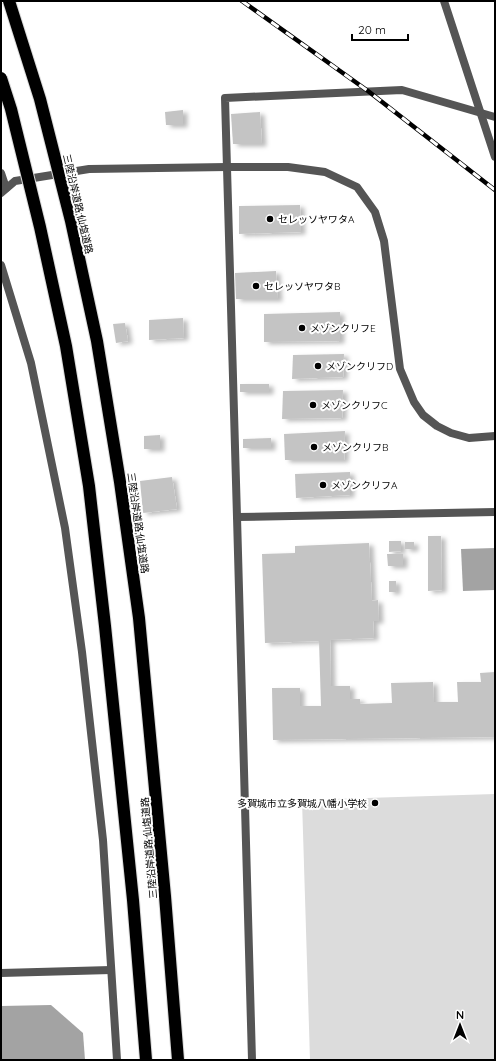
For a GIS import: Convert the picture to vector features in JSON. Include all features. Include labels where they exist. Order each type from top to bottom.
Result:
[{"type":"highway","name":"三陸沿岸道路;仙塩道路","points":[[9,1],[40,100],[71,221],[97,341],[119,475],[139,618],[166,896],[178,1060]]},
{"type":"highway","name":"三陸沿岸道路;仙塩道路","points":[[1,78],[40,227],[66,346],[89,486],[106,626],[132,892],[146,1060]]},
{"type":"street","points":[[444,1],[495,157]]},
{"type":"street","points":[[252,1060],[238,517],[225,98],[402,90],[495,117]]},
{"type":"street","points":[[4,191],[15,181],[89,169],[227,167],[288,167],[325,172],[357,187],[375,212],[384,241],[400,369],[414,402],[423,415],[437,426],[451,433],[469,438],[495,436]]},
{"type":"street","points":[[1,173],[4,191]]},
{"type":"street","points":[[1,265],[30,363],[65,528],[82,652],[103,840],[117,1060]]},
{"type":"street","points":[[238,517],[495,512]]},
{"type":"street","points":[[1,973],[111,970]]},
{"type":"shaded area","points":[[495,548],[495,590],[463,591],[461,549]]},
{"type":"shaded area","points":[[495,794],[495,1060],[310,1060],[302,800]]},
{"type":"shaded area","points":[[51,1005],[83,1033],[85,1060],[1,1060],[1,1006]]},
{"type":"building","points":[[183,110],[183,125],[166,125],[165,112]]},
{"type":"building","points":[[260,112],[262,144],[233,144],[231,114]]},
{"type":"building","name":"セレッソヤワタA","points":[[300,205],[301,232],[239,234],[239,206]]},
{"type":"building","name":"セレッソヤワタB","points":[[276,271],[278,299],[236,299],[235,273]]},
{"type":"building","name":"メゾンクリフE","points":[[340,312],[340,341],[264,342],[264,314]]},
{"type":"building","points":[[183,318],[184,338],[149,340],[149,320]]},
{"type":"building","points":[[125,323],[128,341],[116,343],[113,324]]},
{"type":"building","name":"メゾンクリフD","points":[[344,354],[343,377],[292,379],[293,355]]},
{"type":"building","points":[[240,384],[269,384],[269,392],[240,392]]},
{"type":"building","name":"メゾンクリフC","points":[[343,390],[342,418],[282,419],[283,391]]},
{"type":"building","name":"メゾンクリフB","points":[[345,431],[344,460],[285,460],[284,434]]},
{"type":"building","points":[[160,435],[160,449],[144,449],[144,436]]},
{"type":"building","points":[[271,438],[271,448],[243,448],[243,439]]},
{"type":"building","name":"メゾンクリフA","points":[[350,472],[350,495],[296,498],[295,474]]},
{"type":"building","points":[[172,477],[177,509],[143,513],[140,481]]},
{"type":"building","points":[[428,536],[441,536],[442,590],[428,591]]},
{"type":"building","points":[[389,541],[401,541],[401,551],[389,552]]},
{"type":"building","points":[[405,542],[414,542],[414,549],[405,549]]},
{"type":"building","points":[[369,543],[372,601],[378,600],[379,621],[373,621],[374,638],[330,640],[331,686],[350,686],[350,699],[360,699],[360,704],[392,703],[391,683],[433,682],[434,702],[458,702],[457,682],[481,682],[480,673],[495,672],[495,737],[273,740],[272,688],[300,688],[300,706],[321,706],[319,641],[265,643],[262,554],[295,553],[295,546]]},
{"type":"building","points":[[387,554],[403,554],[403,566],[388,566]]},
{"type":"building","points":[[389,581],[396,581],[396,592],[389,592]]},
{"type":"railway","points":[[242,1],[368,91],[495,190]]},
{"type":"place","name":"セレッソヤワタA","points":[[270,219]]},
{"type":"place","name":"セレッソヤワタB","points":[[256,286]]},
{"type":"place","name":"メゾンクリフE","points":[[302,328]]},
{"type":"place","name":"メゾンクリフD","points":[[318,366]]},
{"type":"place","name":"メゾンクリフC","points":[[313,405]]},
{"type":"place","name":"メゾンクリフB","points":[[314,447]]},
{"type":"place","name":"メゾンクリフA","points":[[323,485]]},
{"type":"place","name":"多賀城市立多賀城八幡小学校","points":[[375,803]]}]
